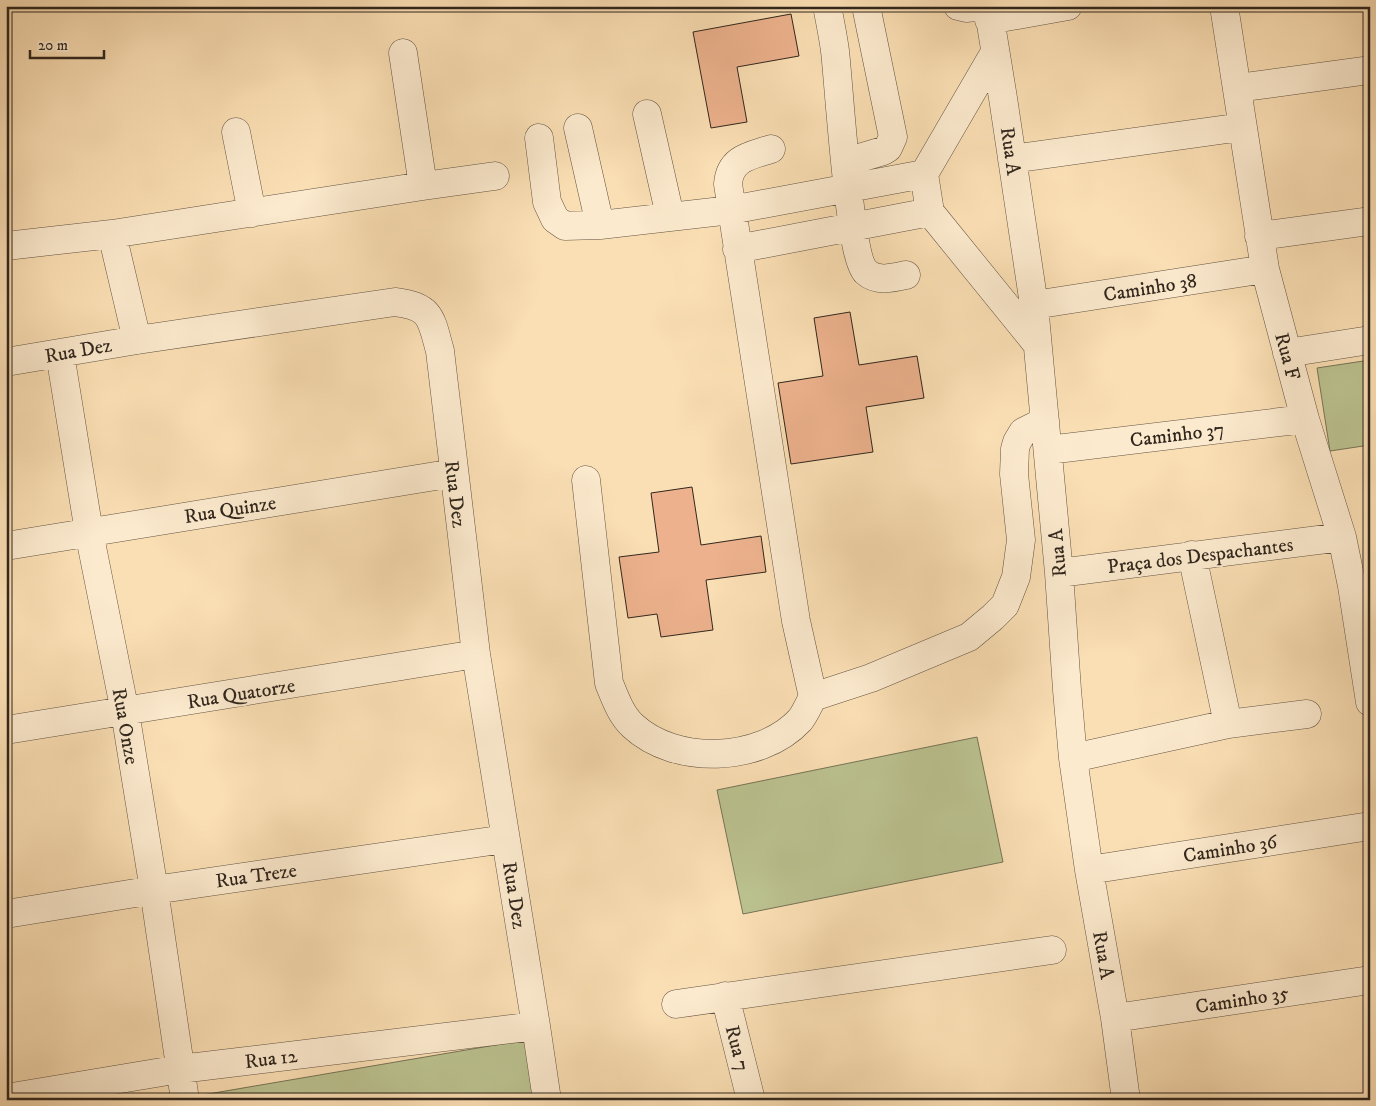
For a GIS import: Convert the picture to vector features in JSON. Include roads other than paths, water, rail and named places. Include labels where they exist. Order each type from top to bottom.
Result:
[{"type":"street","points":[[827,6],[835,50],[852,226],[858,258],[865,271],[872,276],[883,278],[906,275]]},
{"type":"street","points":[[847,175],[888,148],[893,136],[866,6]]},
{"type":"street","points":[[958,6],[987,11],[1068,6]]},
{"type":"street","name":"Rua F","points":[[1224,6],[1265,269],[1305,419],[1342,537],[1361,585],[1368,687]]},
{"type":"street","name":"Rua A","points":[[987,11],[1034,305],[1059,573],[1066,690],[1073,758],[1089,870],[1115,1018],[1126,1100]]},
{"type":"street","points":[[995,52],[924,174],[930,212],[1038,344]]},
{"type":"street","points":[[403,53],[423,186]]},
{"type":"street","points":[[1237,88],[1370,70]]},
{"type":"street","points":[[647,114],[670,216]]},
{"type":"street","points":[[1012,159],[1242,127]]},
{"type":"street","points":[[578,128],[600,225]]},
{"type":"street","points":[[236,132],[252,213]]},
{"type":"street","points":[[539,138],[547,202],[555,219],[565,226],[600,225],[731,210],[847,175],[924,174]]},
{"type":"street","points":[[586,480],[609,683],[619,707],[631,725],[653,741],[678,751],[702,754],[746,750],[777,738],[801,720],[813,697],[796,621],[728,184],[729,173],[733,166],[743,159],[771,149]]},
{"type":"street","points":[[6,246],[112,234],[496,176]]},
{"type":"street","points":[[737,249],[930,212]]},
{"type":"street","points":[[1259,236],[1370,221]]},
{"type":"street","points":[[112,234],[137,340]]},
{"type":"street","name":"Caminho 38","points":[[1034,305],[1265,269]]},
{"type":"street","name":"Rua Dez","points":[[6,362],[137,340],[395,302],[423,309],[432,321],[440,351],[476,654],[536,1026],[546,1100]]},
{"type":"street","points":[[1287,353],[1370,340]]},
{"type":"street","name":"Rua Onze","points":[[60,354],[89,532],[125,712],[185,1100]]},
{"type":"street","name":"Caminho 37","points":[[1048,450],[1305,419]]},
{"type":"street","points":[[813,697],[871,678],[968,637],[1005,605],[1016,577],[1021,540],[1014,474],[1015,449],[1023,432],[1045,421]]},
{"type":"street","name":"Rua Quinze","points":[[6,546],[454,473]]},
{"type":"street","name":"Praça dos Despachantes","points":[[1059,573],[1342,537]]},
{"type":"street","points":[[1192,555],[1228,724]]},
{"type":"street","name":"Rua Quatorze","points":[[6,730],[476,654]]},
{"type":"street","points":[[1073,758],[1228,724],[1307,714]]},
{"type":"street","name":"Caminho 36","points":[[1089,870],[1370,826]]},
{"type":"street","name":"Rua Treze","points":[[6,914],[154,890],[506,839]]},
{"type":"street","points":[[676,1004],[1052,950]]},
{"type":"street","name":"Caminho 35","points":[[1115,1018],[1370,980]]},
{"type":"street","name":"Rua 7","points":[[725,996],[751,1100]]},
{"type":"street","name":"Rua 12","points":[[6,1098],[180,1069],[536,1026]]}]
